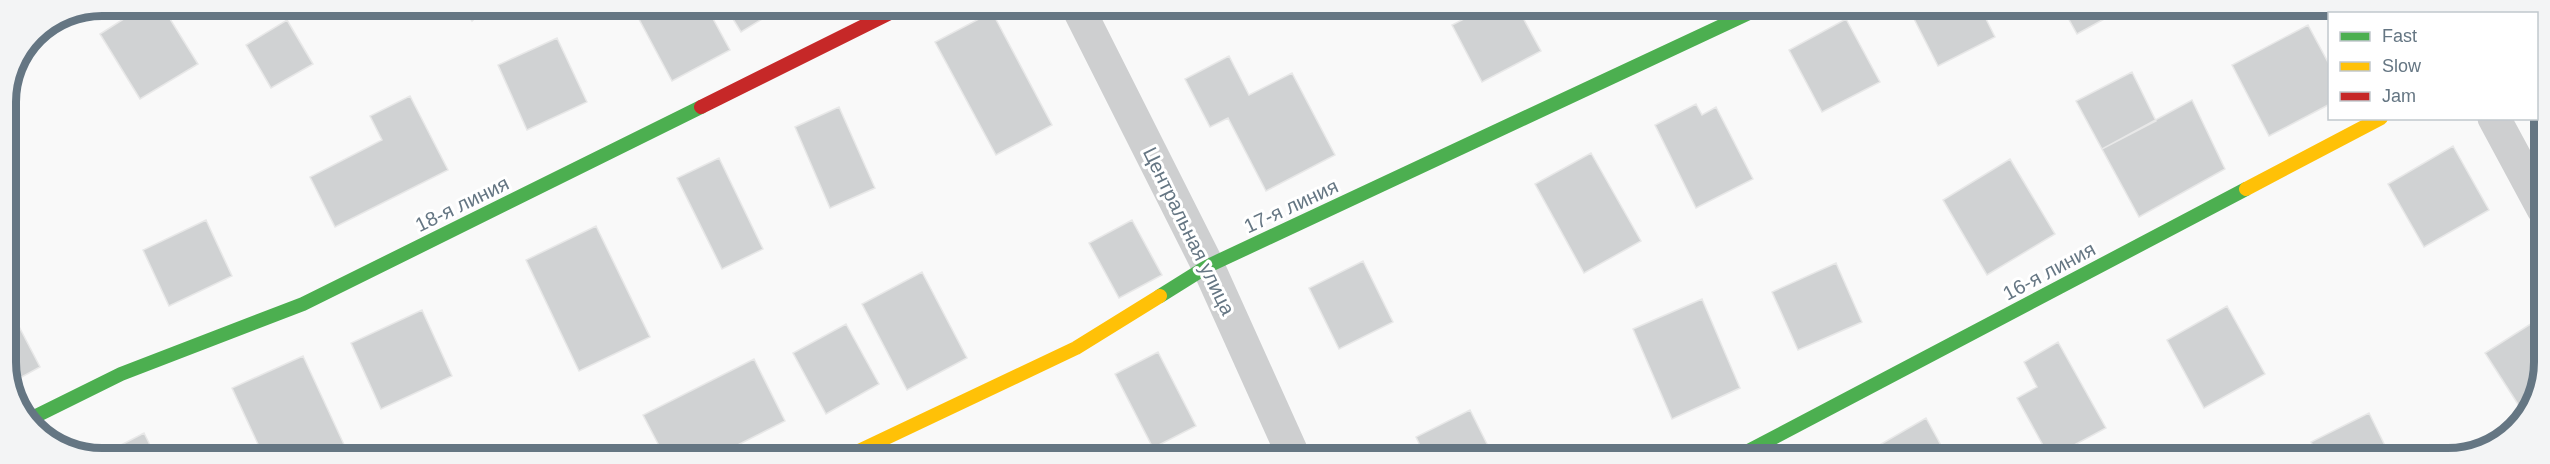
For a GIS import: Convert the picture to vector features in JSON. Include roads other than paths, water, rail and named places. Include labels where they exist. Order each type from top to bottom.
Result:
[{"type":"street","name":"18-я линия","points":[[37,416],[121,374],[303,304],[882,17]]},
{"type":"street","name":"Центральная улица","points":[[1083,17],[1208,266],[1290,448]]},
{"type":"street","name":"17-я линия","points":[[865,448],[1076,348],[1208,266],[1741,17]]},
{"type":"street","name":"16-я линия","points":[[1754,448],[2377,120]]},
{"type":"street","points":[[2495,120],[2534,194]]}]
